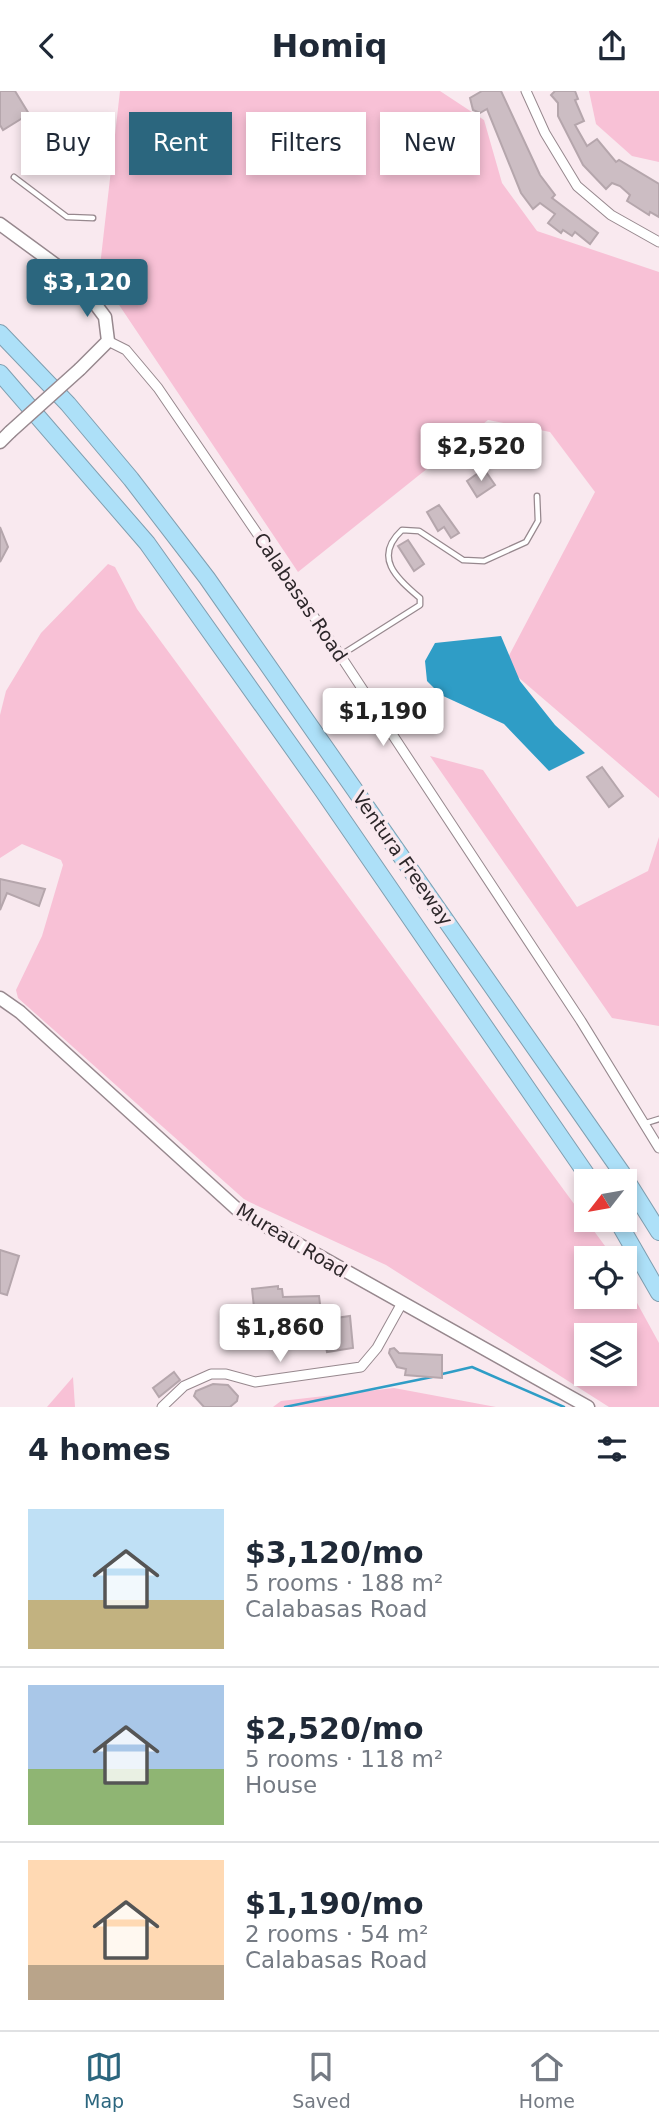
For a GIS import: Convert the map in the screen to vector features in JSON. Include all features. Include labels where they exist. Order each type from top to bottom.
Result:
[{"type":"highway","name":"Ventura Freeway","points":[[0,333],[68,404],[131,478],[207,578],[622,1173],[659,1232]]},
{"type":"highway","name":"Ventura Freeway","points":[[0,373],[147,543],[323,791],[583,1169]]},
{"type":"highway","points":[[624,1232],[659,1293]]},
{"type":"main road","points":[[0,224],[60,268],[90,296],[105,317],[108,341],[0,442]]},
{"type":"main road","name":"Mureau Road","points":[[0,998],[20,1012],[239,1211],[588,1407]]},
{"type":"street","points":[[526,91],[545,134],[577,186],[611,215],[659,242]]},
{"type":"street","name":"Calabasas Road","points":[[108,341],[126,350],[158,388],[340,655],[659,1148]]},
{"type":"street","points":[[162,1407],[184,1387],[211,1374],[226,1374],[255,1382],[361,1367],[377,1348],[401,1303]]},
{"type":"lane","points":[[14,177],[67,217],[93,218]]},
{"type":"lane","points":[[340,655],[420,605],[419,598],[398,580],[387,558],[391,541],[402,530],[419,531],[463,560],[484,561],[526,542],[538,521],[537,496]]},
{"type":"lane","points":[[645,1123],[659,1119]]},
{"type":"shaded area","points":[[120,91],[440,91],[472,112],[380,112],[380,175],[480,175],[480,117],[484,120],[502,183],[537,231],[659,272],[659,798],[504,665],[595,492],[550,432],[488,420],[298,572],[99,275],[110,175],[115,175],[115,135]]},
{"type":"shaded area","points":[[589,91],[659,91],[659,162],[632,156],[596,124]]},
{"type":"shaded area","points":[[108,564],[115,567],[137,609],[574,1204],[574,1232],[595,1232],[605,1246],[574,1246],[574,1309],[637,1309],[637,1303],[659,1343],[659,1407],[609,1407],[576,1386],[637,1386],[637,1323],[574,1323],[574,1385],[386,1265],[245,1200],[18,998],[16,990],[42,936],[63,865],[61,860],[22,844],[0,858],[0,715],[6,691],[41,633]]},
{"type":"shaded area","points":[[430,756],[483,770],[577,907],[648,871],[659,837],[659,1026],[612,1018]]},
{"type":"shaded area","points":[[73,1377],[75,1407],[47,1407]]},
{"type":"shaded area","points":[[394,1388],[496,1407],[273,1407],[281,1401]]},
{"type":"water","points":[[501,636],[520,681],[555,725],[585,753],[549,771],[504,724],[441,695],[427,681],[425,661],[435,643]]},
{"type":"building","points":[[0,91],[15,91],[28,112],[21,112],[21,119],[3,130],[0,125]]},
{"type":"building","points":[[482,91],[501,91],[540,175],[555,195],[552,198],[598,233],[590,244],[575,232],[572,236],[563,230],[561,233],[548,223],[555,214],[540,203],[533,209],[521,193],[487,109],[480,113],[473,110],[470,98]]},
{"type":"building","points":[[555,91],[575,91],[578,99],[575,100],[584,121],[575,125],[587,146],[597,139],[616,162],[619,160],[659,184],[659,217],[650,212],[649,215],[627,201],[630,195],[620,186],[612,183],[606,189],[583,165],[558,116],[558,103],[551,95]]},
{"type":"building","points":[[484,469],[495,485],[477,497],[467,481]]},
{"type":"building","points":[[439,505],[459,533],[451,538],[444,527],[438,531],[427,512]]},
{"type":"building","points":[[0,527],[8,547],[0,562]]},
{"type":"building","points":[[408,540],[424,564],[414,571],[398,546]]},
{"type":"building","points":[[602,767],[623,796],[609,807],[587,777]]},
{"type":"building","points":[[0,879],[45,889],[39,906],[7,893],[0,910]]},
{"type":"building","points":[[0,1250],[19,1256],[7,1295],[0,1293]]},
{"type":"building","points":[[278,1286],[278,1289],[282,1289],[283,1297],[319,1296],[322,1320],[350,1316],[353,1348],[327,1352],[322,1323],[290,1327],[289,1316],[255,1317],[252,1289]]},
{"type":"building","points":[[394,1348],[399,1353],[442,1355],[442,1378],[405,1375],[406,1369],[397,1367],[389,1353],[390,1349]]},
{"type":"building","points":[[174,1372],[180,1380],[159,1397],[153,1388]]},
{"type":"building","points":[[213,1384],[228,1385],[238,1396],[237,1401],[230,1407],[204,1407],[194,1396],[196,1391]]},
{"type":"waterway","points":[[438,1375],[472,1367],[564,1407]]},
{"type":"waterway","points":[[285,1407],[432,1377]]}]
